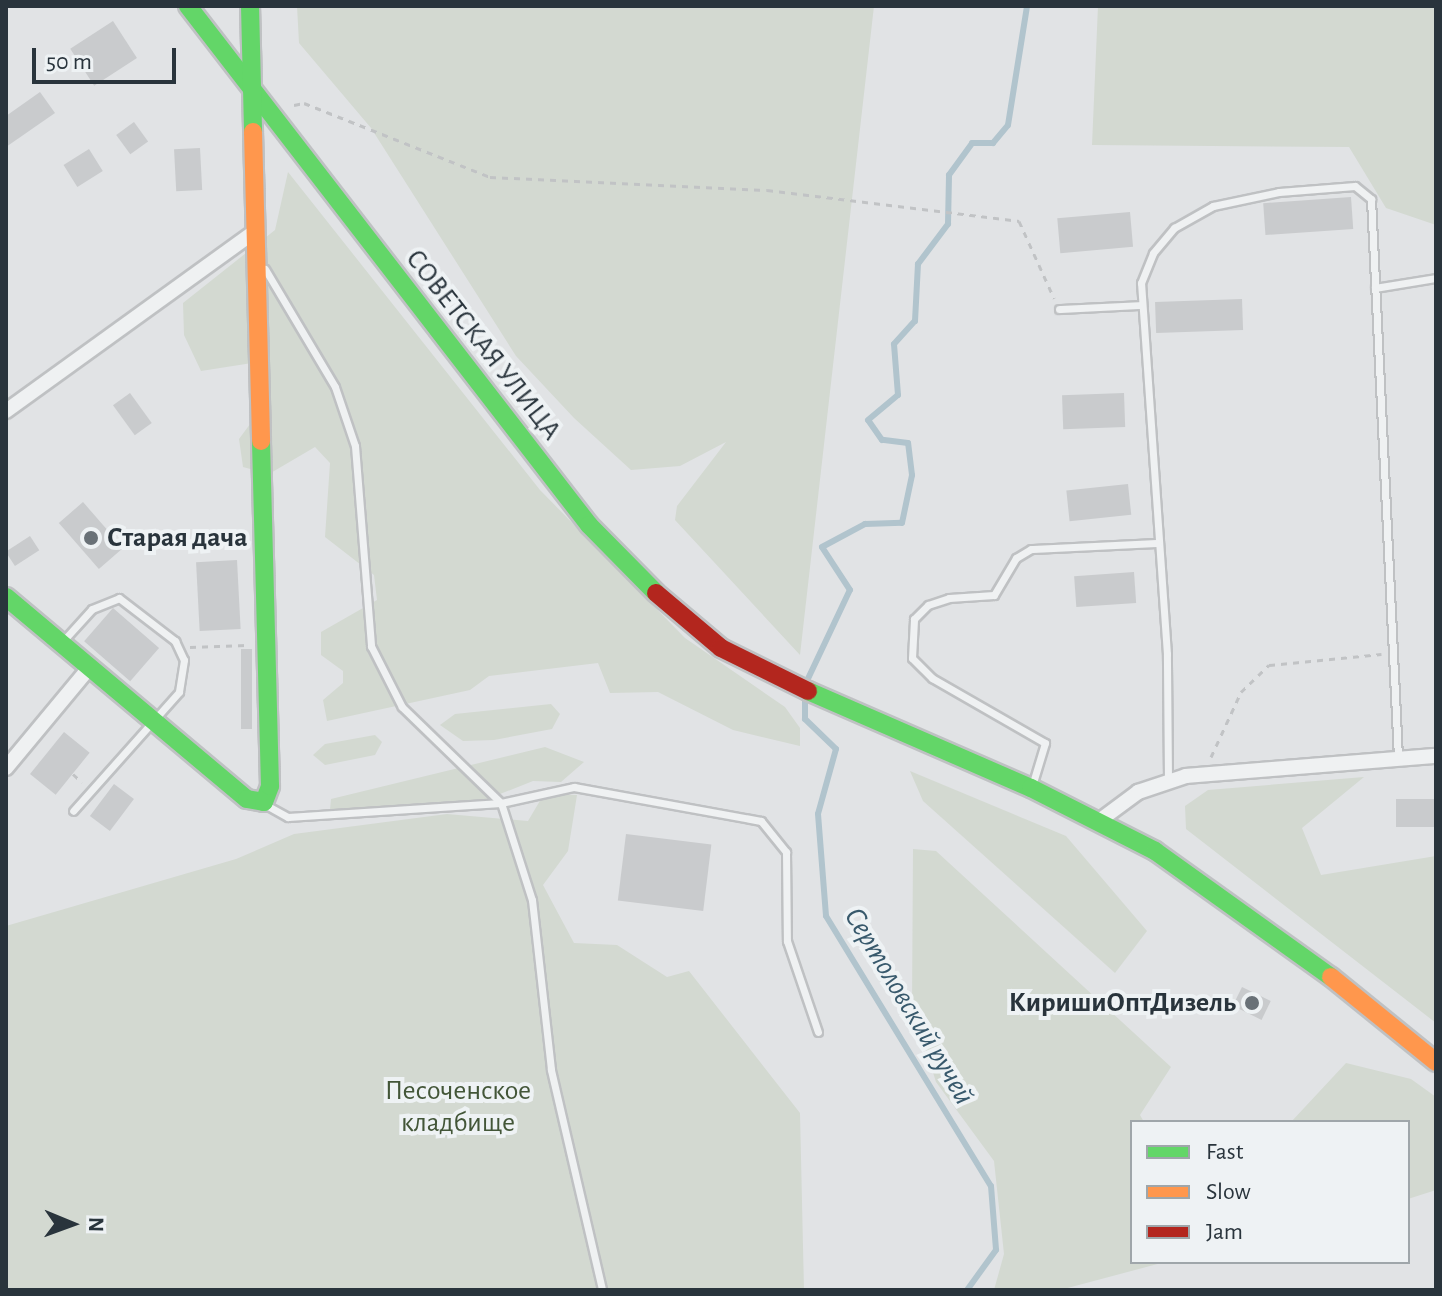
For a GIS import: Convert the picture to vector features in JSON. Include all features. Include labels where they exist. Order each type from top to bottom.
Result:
[{"type":"main road","name":"СОВЕТСКАЯ УЛИЦА","points":[[188,6],[255,99],[589,525],[677,615],[721,648],[775,676],[1031,788],[1099,821],[1197,876],[1436,1062]]},
{"type":"main road","points":[[6,597],[247,799],[264,802],[270,786],[255,99],[250,6]]},
{"type":"street","points":[[6,411],[257,230]]},
{"type":"street","points":[[6,768],[90,667]]},
{"type":"street","points":[[1099,821],[1168,779],[1207,773],[1436,756]]},
{"type":"lane","points":[[1168,779],[1158,543],[1140,305],[1153,253],[1174,228],[1213,206],[1355,186],[1371,199],[1398,758]]},
{"type":"lane","points":[[258,258],[335,387],[355,446],[371,646],[402,707],[501,803],[532,900],[551,1070],[602,1290]]},
{"type":"lane","points":[[1375,288],[1436,278]]},
{"type":"lane","points":[[1059,309],[1140,305]]},
{"type":"lane","points":[[1031,788],[1045,743],[932,678],[912,658],[914,619],[928,605],[949,598],[994,595],[1016,558],[1031,549],[1158,543]]},
{"type":"lane","points":[[61,644],[92,609],[119,598],[180,648],[179,692],[73,811]]},
{"type":"lane","points":[[264,802],[288,817],[501,803],[574,787],[761,821],[786,852],[787,941],[818,1032]]},
{"type":"path","points":[[294,105],[304,103],[490,177],[767,190],[1019,221],[1059,309]]},
{"type":"path","points":[[180,648],[267,644]]},
{"type":"path","points":[[1207,773],[1241,692],[1269,665],[1393,653]]},
{"type":"green space","points":[[297,6],[874,6],[800,655],[675,520],[677,506],[726,442],[680,466],[631,470],[574,418],[516,356],[371,128],[299,43]]},
{"type":"green space","points":[[1098,6],[1436,6],[1436,225],[1386,208],[1349,147],[1092,145]]},
{"type":"green space","points":[[288,172],[540,490],[685,638],[785,707],[800,728],[800,746],[733,730],[658,692],[610,693],[598,663],[489,676],[470,690],[327,721],[323,700],[343,683],[343,671],[321,655],[321,632],[377,600],[374,575],[325,537],[330,463],[315,447],[269,474],[243,467],[239,439],[267,401],[252,363],[201,371],[184,335],[183,303],[275,230]]},
{"type":"green space","points":[[551,704],[560,714],[552,729],[494,740],[463,741],[440,725],[455,714]]},
{"type":"green space","points":[[375,735],[382,742],[375,755],[325,765],[313,755],[325,744]]},
{"type":"green space","points":[[545,747],[584,762],[561,782],[533,781],[475,804],[406,813],[330,810],[331,799]]},
{"type":"green space","points":[[910,771],[1066,836],[1147,931],[1115,973],[923,801]]},
{"type":"green space","points":[[1364,777],[1302,828],[1321,875],[1436,856],[1436,1023],[1186,829],[1185,806],[1208,790]]},
{"type":"green space","name":"Песоченское кладбище","points":[[544,794],[577,795],[568,851],[543,885],[574,943],[617,945],[667,977],[689,971],[800,1113],[804,1290],[6,1290],[6,926],[236,859],[294,834],[447,814],[528,821]]},
{"type":"green space","points":[[913,849],[936,851],[1171,1067],[1140,1115],[1143,1120],[1130,1120],[1130,1264],[1158,1264],[1060,1290],[994,1290],[1004,1254],[994,1161],[936,1082],[912,1005]]},
{"type":"green space","points":[[1346,1063],[1411,1079],[1436,1097],[1436,1190],[1410,1198],[1410,1120],[1293,1120]]},
{"type":"building","points":[[113,21],[137,58],[94,86],[70,49]]},
{"type":"building","points":[[40,92],[55,113],[6,147],[6,116]]},
{"type":"building","points":[[134,122],[148,141],[130,154],[116,135]]},
{"type":"building","points":[[200,148],[202,190],[176,191],[174,149]]},
{"type":"building","points":[[89,149],[103,171],[77,187],[64,165]]},
{"type":"building","points":[[1351,197],[1353,229],[1265,235],[1263,203]]},
{"type":"building","points":[[1130,212],[1133,247],[1060,253],[1057,218]]},
{"type":"building","points":[[1242,299],[1243,330],[1156,333],[1155,302]]},
{"type":"building","points":[[130,393],[152,423],[135,435],[113,405]]},
{"type":"building","points":[[1124,393],[1125,427],[1063,429],[1062,395]]},
{"type":"building","points":[[1128,484],[1131,515],[1070,521],[1066,490]]},
{"type":"building","points":[[83,502],[123,548],[99,569],[59,523]]},
{"type":"building","points":[[30,536],[39,550],[15,566],[6,552]]},
{"type":"building","points":[[237,560],[241,629],[200,631],[196,562]]},
{"type":"building","points":[[1134,572],[1136,603],[1076,607],[1074,576]]},
{"type":"building","points":[[113,608],[159,648],[130,681],[84,641]]},
{"type":"building","points":[[241,649],[252,649],[252,729],[241,729]]},
{"type":"building","points":[[64,732],[90,753],[56,795],[30,774]]},
{"type":"building","points":[[114,784],[134,799],[110,831],[90,816]]},
{"type":"building","points":[[1396,799],[1436,799],[1436,827],[1396,827]]},
{"type":"building","points":[[626,834],[711,844],[703,911],[618,901]]},
{"type":"building","name":"КиришиОптДизель","points":[[1242,987],[1271,1001],[1262,1020],[1233,1006]]},
{"type":"waterway","name":"Сертоловский ручей","points":[[805,685],[850,590],[822,547],[865,524],[902,523],[912,475],[908,443],[882,440],[868,420],[898,395],[894,344],[915,321],[918,264],[948,224],[949,175],[972,143],[993,143],[1008,125],[1027,6]]},
{"type":"waterway","name":"Сертоловский ручей","points":[[805,696],[805,719],[836,749],[818,814],[826,916],[991,1186],[996,1250],[967,1290]]},
{"type":"traffic: fast","points":[[188,6],[589,525],[656,593]]},
{"type":"traffic: fast","points":[[250,6],[253,132]]},
{"type":"traffic: fast","points":[[6,597],[247,799],[264,802],[270,786],[261,441]]},
{"type":"traffic: fast","points":[[808,691],[1031,788],[1155,851],[1331,977]]},
{"type":"traffic: slow","points":[[253,132],[261,441]]},
{"type":"traffic: slow","points":[[1331,977],[1436,1062]]},
{"type":"traffic: jam","points":[[656,593],[721,648],[808,691]]},
{"type":"place","name":"Старая дача","points":[[91,538]]},
{"type":"place","name":"КиришиОптДизель","points":[[1252,1003]]}]
